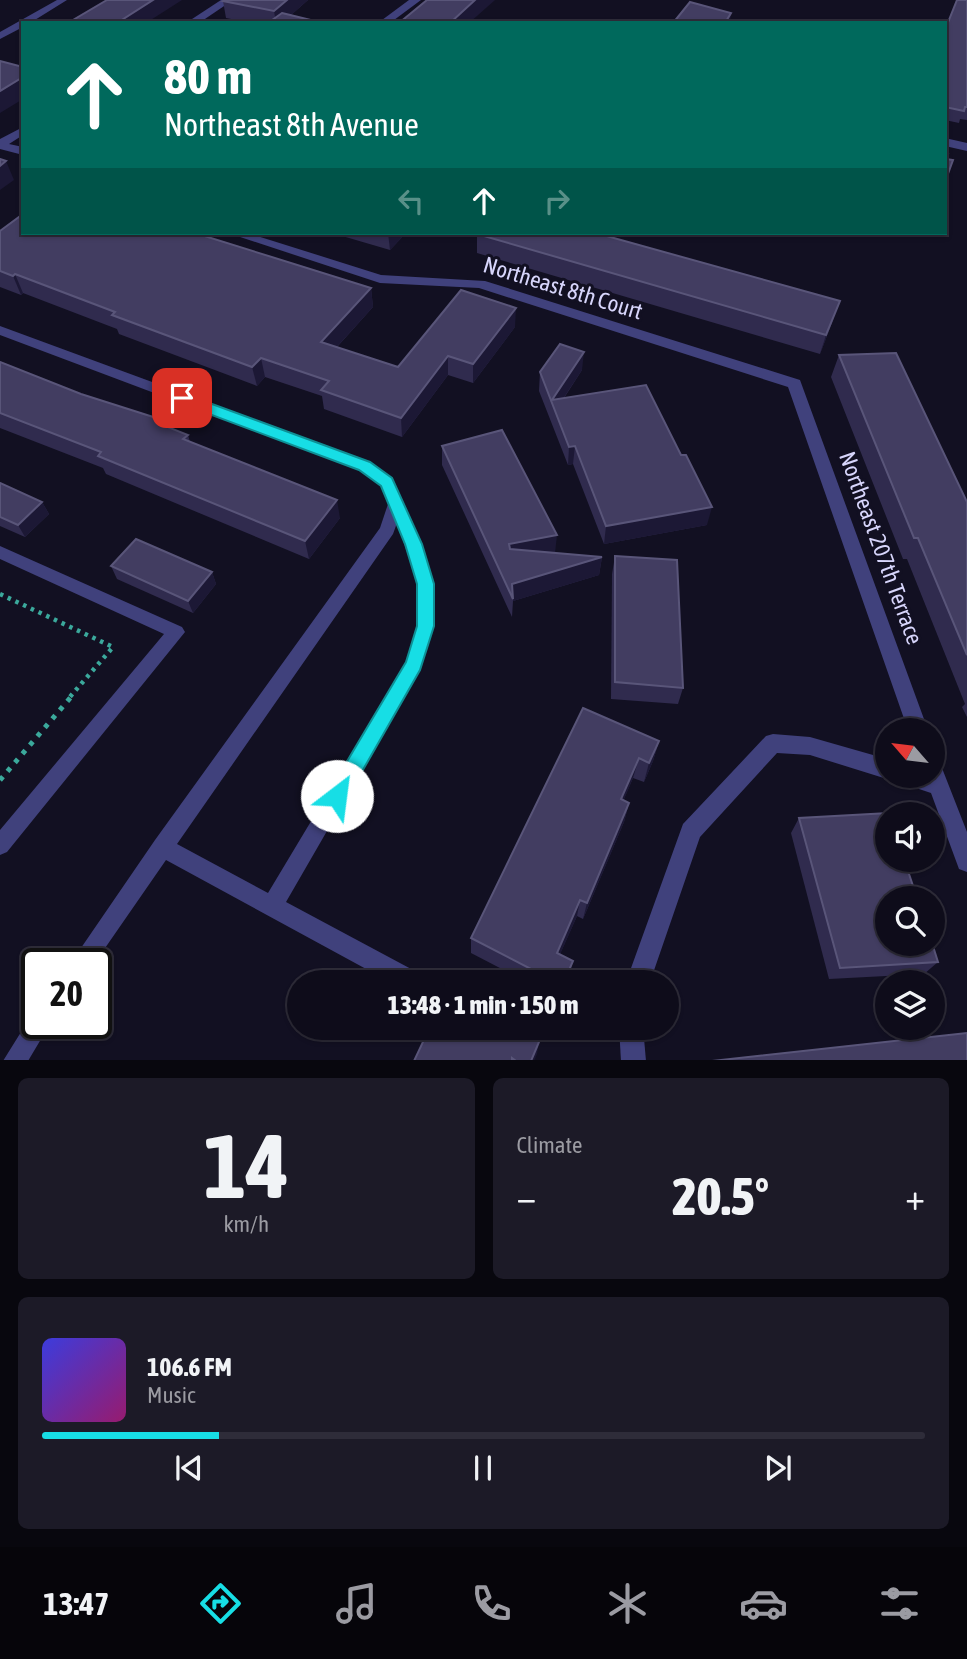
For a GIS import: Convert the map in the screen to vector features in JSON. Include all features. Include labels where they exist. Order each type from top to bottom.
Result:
[{"type":"street","points":[[194,21],[228,0]]},
{"type":"street","points":[[386,21],[416,0]]},
{"type":"street","points":[[0,144],[21,131]]},
{"type":"street","points":[[947,142],[967,147]]},
{"type":"street","points":[[0,144],[21,150]]},
{"type":"street","name":"Northeast 8th Court","points":[[241,235],[380,279],[480,284],[795,384]]},
{"type":"street","name":"Northeast 207th Terrace","points":[[795,384],[914,718]]},
{"type":"street","points":[[642,970],[691,831],[773,743],[810,746],[875,765]]},
{"type":"street","points":[[940,788],[967,860]]},
{"type":"street","points":[[632,1040],[634,1060]]},
{"type":"lane","points":[[26,21],[63,0]]},
{"type":"lane","points":[[0,36],[21,24]]},
{"type":"lane","points":[[0,330],[364,466],[387,482],[395,506],[414,544],[425,584],[426,626],[414,664],[272,906]]},
{"type":"lane","points":[[92,948],[387,530],[395,506]]},
{"type":"lane","points":[[0,552],[176,632],[0,845]]},
{"type":"lane","points":[[162,847],[390,970]]},
{"type":"lane","points":[[13,1060],[28,1039]]},
{"type":"path","points":[[0,594],[113,647],[0,780]]},
{"type":"building","points":[[107,0],[153,0],[120,21],[71,21]]},
{"type":"building","points":[[287,0],[274,11],[223,1]]},
{"type":"building","points":[[427,0],[475,0],[452,21],[401,21]]},
{"type":"building","points":[[957,0],[967,0],[967,107],[964,111],[947,107],[947,25]]},
{"type":"building","points":[[690,2],[731,13],[726,21],[675,21]]},
{"type":"building","points":[[282,13],[315,21],[271,21]]},
{"type":"building","points":[[0,61],[21,66],[21,78],[0,91]]},
{"type":"building","points":[[947,159],[953,160],[947,176]]},
{"type":"building","points":[[21,215],[21,235],[201,235],[371,288],[321,342],[398,367],[461,290],[516,308],[473,364],[448,356],[401,418],[321,390],[329,381],[261,358],[252,367],[112,315],[115,312],[15,274],[13,276],[0,271],[0,231]]},
{"type":"building","points":[[480,235],[603,235],[840,301],[826,335]]},
{"type":"building","points":[[560,344],[584,352],[552,400],[646,385],[681,455],[686,455],[712,507],[606,526],[575,446],[569,447],[540,372]]},
{"type":"building","points":[[896,353],[967,502],[967,655],[918,538],[914,538],[839,355]]},
{"type":"building","points":[[0,362],[81,394],[169,422],[165,426],[188,435],[183,439],[337,500],[305,541],[98,456],[101,452],[0,413]]},
{"type":"building","points":[[502,430],[557,535],[509,544],[510,549],[602,557],[512,584],[513,599],[442,446]]},
{"type":"building","points":[[0,483],[42,502],[18,525],[0,517]]},
{"type":"building","points":[[136,539],[212,572],[188,601],[111,566]]},
{"type":"building","points":[[615,556],[677,560],[683,688],[615,682]]},
{"type":"building","points":[[583,708],[659,741],[649,763],[639,758],[621,799],[629,803],[587,903],[580,900],[557,953],[573,961],[569,970],[533,970],[471,938]]},
{"type":"building","points":[[875,814],[875,872],[908,872],[913,886],[875,886],[875,956],[936,956],[938,962],[840,968],[799,818]]},
{"type":"building","points":[[967,1033],[967,1060],[721,1060],[903,1040],[945,1040],[945,1035]]},
{"type":"building","points":[[424,1040],[539,1042],[531,1060],[414,1060]]},
{"type":"route","points":[[182,398],[364,466],[387,482],[395,506],[414,544],[425,584],[426,626],[414,664],[337,796]]}]
